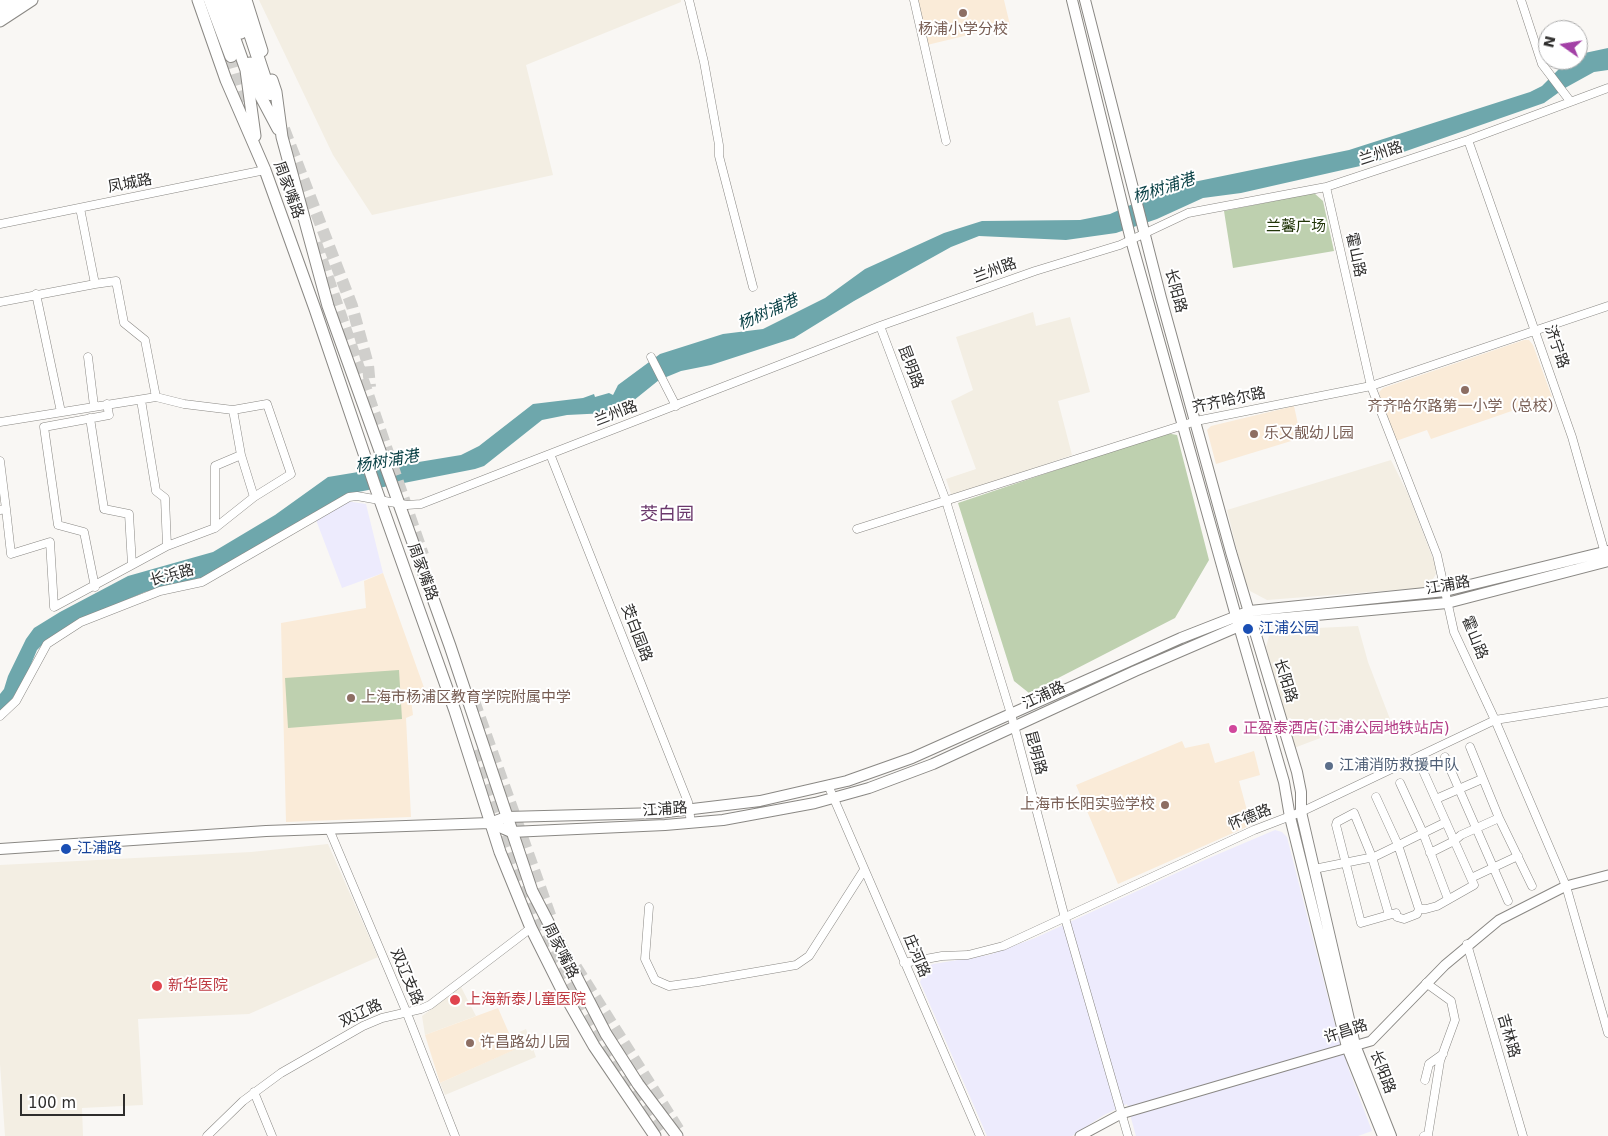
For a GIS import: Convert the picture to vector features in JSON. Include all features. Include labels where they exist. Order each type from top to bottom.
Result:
[{"type":"highway","points":[[0,4],[6,0]]},
{"type":"highway","points":[[0,14],[22,0]]},
{"type":"highway","points":[[210,0],[231,56]]},
{"type":"highway","points":[[238,0],[270,94]]},
{"type":"main road","points":[[0,8],[14,0]]},
{"type":"main road","points":[[0,21],[32,0]]},
{"type":"main road","name":"周家嘴路","points":[[198,0],[226,80],[265,170],[377,494],[455,711],[490,823],[531,928],[594,1046],[655,1136]]},
{"type":"main road","points":[[221,0],[246,70],[257,150]]},
{"type":"main road","points":[[230,0],[261,98],[282,137]]},
{"type":"main road","name":"周家嘴路","points":[[246,0],[276,92],[282,137],[328,306],[393,485],[532,891],[606,1034],[638,1084],[677,1136]]},
{"type":"main road","name":"长阳路","points":[[1072,0],[1132,240],[1182,425],[1284,782],[1290,817],[1351,1046],[1383,1136]]},
{"type":"main road","name":"长阳路","points":[[1085,0],[1144,234],[1250,616],[1297,772],[1301,792],[1301,812],[1351,1046],[1391,1136]]},
{"type":"main road","name":"江浦路","points":[[0,849],[330,829],[490,823],[506,818],[690,811],[760,801],[828,785],[912,758],[1010,714],[1250,616],[1445,591],[1607,558]]},
{"type":"main road","name":"江浦路","points":[[1250,616],[1447,603],[1607,558]]},
{"type":"main road","name":"江浦路","points":[[490,823],[511,832],[691,823],[755,816],[834,798],[892,781],[933,764],[1237,621]]},
{"type":"street","points":[[689,0],[704,62],[719,144],[719,156],[753,287]]},
{"type":"street","points":[[914,0],[946,141]]},
{"type":"street","points":[[1521,0],[1542,64],[1570,101]]},
{"type":"street","name":"兰州路","points":[[399,503],[421,504],[880,326],[1034,271],[1132,240],[1188,212],[1326,187],[1468,140],[1608,88]]},
{"type":"street","name":"济宁路","points":[[1468,140],[1572,437],[1607,558]]},
{"type":"street","name":"凤城路","points":[[0,224],[265,170]]},
{"type":"street","name":"霍山路","points":[[1326,187],[1371,386],[1437,555],[1454,632],[1495,720],[1566,886],[1608,1033]]},
{"type":"street","points":[[80,208],[95,284]]},
{"type":"street","points":[[0,302],[116,281],[124,323],[145,340],[156,397]]},
{"type":"street","points":[[36,294],[61,412]]},
{"type":"street","name":"齐齐哈尔路","points":[[857,529],[1196,421],[1371,386],[1608,306]]},
{"type":"street","name":"昆明路","points":[[880,326],[946,501],[1014,727],[1065,918],[1128,1136]]},
{"type":"street","points":[[88,357],[94,406]]},
{"type":"street","points":[[651,357],[676,406]]},
{"type":"street","points":[[0,422],[156,397],[184,404],[233,410],[267,404],[291,474],[254,497],[215,528],[167,546],[95,587],[54,607],[50,542],[11,554],[3,510],[0,461]]},
{"type":"street","points":[[140,400],[156,491],[165,498],[167,546]]},
{"type":"street","points":[[95,587],[84,532],[58,525],[44,427],[109,415],[107,404]]},
{"type":"street","points":[[233,410],[241,455],[254,497]]},
{"type":"street","points":[[90,418],[104,508],[129,514],[132,565]]},
{"type":"street","name":"茭白园路","points":[[550,454],[688,802],[691,823]]},
{"type":"street","points":[[215,528],[215,466],[241,455]]},
{"type":"street","name":"长浜路","points":[[0,716],[10,708],[21,694],[47,644],[81,622],[160,590],[202,582],[349,497],[377,494],[399,503]]},
{"type":"street","name":"怀德路","points":[[904,963],[982,952],[1003,946],[1254,830],[1301,812],[1495,720],[1608,702]]},
{"type":"street","points":[[1470,747],[1499,818],[1532,886]]},
{"type":"street","points":[[1445,757],[1508,901]]},
{"type":"street","points":[[1419,909],[1437,906],[1474,885],[1424,773]]},
{"type":"street","points":[[1436,798],[1482,779]]},
{"type":"street","points":[[1400,783],[1423,834],[1448,899]]},
{"type":"street","name":"庄河路","points":[[828,785],[980,1136]]},
{"type":"street","points":[[1376,798],[1398,846],[1419,909]]},
{"type":"street","points":[[1389,915],[1372,857],[1354,813],[1336,822],[1336,825],[1361,923],[1389,915],[1396,913],[1397,917],[1404,919],[1416,914],[1419,909]]},
{"type":"street","points":[[1430,853],[1454,841],[1461,835],[1499,818]]},
{"type":"street","points":[[1314,868],[1372,857],[1446,822]]},
{"type":"street","name":"双辽支路","points":[[330,829],[406,1011],[455,1136]]},
{"type":"street","points":[[1471,878],[1518,856]]},
{"type":"street","points":[[649,907],[646,959],[655,980],[669,986],[698,982],[796,965],[809,956],[864,870]]},
{"type":"street","name":"许昌路","points":[[1080,1136],[1121,1114],[1377,1038],[1426,983],[1467,944],[1499,920],[1566,886],[1608,875]]},
{"type":"street","name":"双辽路","points":[[207,1136],[254,1092],[281,1073],[363,1026],[406,1011],[422,1009],[531,928]]},
{"type":"street","name":"吉林路","points":[[1467,944],[1523,1136]]},
{"type":"street","points":[[1424,1136],[1428,1135],[1443,1054],[1455,1020],[1451,1001],[1426,983]]},
{"type":"street","points":[[1425,1080],[1429,1064],[1443,1054]]},
{"type":"street","points":[[254,1092],[272,1136]]},
{"type":"shaded area","points":[[259,0],[681,0],[681,2],[526,65],[553,175],[372,215],[333,155]]},
{"type":"shaded area","name":"杨浦小学分校","points":[[917,0],[1004,0],[1010,25],[927,45]]},
{"type":"shaded area","points":[[1033,312],[1036,326],[1070,317],[1090,392],[1058,401],[1072,455],[952,497],[946,479],[976,469],[951,401],[973,390],[956,337]]},
{"type":"shaded area","name":"齐齐哈尔路第一小学（总校）","points":[[1524,340],[1529,340],[1533,345],[1552,397],[1431,439],[1427,430],[1396,441],[1381,401],[1379,392],[1383,388]]},
{"type":"shaded area","name":"乐又靓幼儿园","points":[[1294,406],[1301,438],[1216,464],[1207,430],[1211,426]]},
{"type":"shaded area","points":[[1391,460],[1408,494],[1435,564],[1436,574],[1430,584],[1422,588],[1267,600],[1250,591],[1244,579],[1227,510]]},
{"type":"shaded area","points":[[346,501],[366,504],[383,573],[342,588],[316,520]]},
{"type":"shaded area","name":"上海市杨浦区教育学院附属中学","points":[[383,573],[427,696],[411,700],[413,715],[406,718],[411,817],[286,822],[281,623],[366,608],[364,581]]},
{"type":"shaded area","points":[[1358,626],[1368,662],[1390,719],[1389,730],[1380,735],[1376,734],[1366,724],[1360,723],[1294,748],[1266,647],[1269,636],[1276,630]]},
{"type":"shaded area","name":"上海市长阳实验学校","points":[[1182,741],[1185,748],[1209,743],[1215,763],[1254,751],[1260,775],[1239,781],[1251,825],[1118,884],[1076,785]]},
{"type":"shaded area","points":[[1275,830],[1282,832],[1287,837],[1334,1021],[1349,1070],[1372,1131],[1358,1136],[1136,1136],[1127,1104],[1104,1115],[1072,1136],[987,1136],[920,982],[925,968],[933,964],[989,955],[1035,938],[1209,858]]},
{"type":"shaded area","name":"新华医院","points":[[328,844],[378,957],[249,1014],[138,1019],[143,1105],[82,1108],[83,1136],[5,1136],[0,1064],[0,865],[251,852]]},
{"type":"shaded area","name":"上海新泰儿童医院","points":[[461,987],[476,1016],[425,1035],[422,1016]]},
{"type":"shaded area","name":"许昌路幼儿园","points":[[498,1008],[516,1049],[440,1083],[425,1035]]},
{"type":"shaded area","points":[[526,1029],[536,1057],[445,1095],[440,1083],[515,1049],[510,1036]]},
{"type":"green space","name":"兰馨广场","points":[[1314,193],[1323,201],[1334,251],[1233,268],[1224,211]]},
{"type":"green space","points":[[1166,433],[1177,435],[1209,560],[1175,618],[1029,693],[1014,681],[958,503]]},
{"type":"green space","points":[[399,670],[402,719],[288,728],[285,678]]},
{"type":"water","name":"杨树浦港","points":[[1608,48],[1608,70],[1594,72],[1565,88],[1544,103],[1369,164],[1241,193],[1203,198],[1157,219],[1116,233],[1066,240],[979,236],[951,247],[854,301],[794,338],[711,365],[681,371],[659,380],[628,405],[607,413],[567,415],[542,420],[484,466],[353,493],[319,510],[228,566],[201,578],[145,592],[91,615],[44,643],[37,650],[24,681],[12,699],[0,711],[0,694],[26,639],[34,628],[128,576],[213,552],[275,515],[328,477],[461,455],[479,446],[533,404],[583,398],[594,394],[595,397],[609,393],[613,395],[618,385],[660,354],[723,334],[763,329],[825,298],[865,269],[944,233],[982,221],[1080,220],[1110,214],[1174,186],[1349,150],[1530,92],[1542,86],[1558,70],[1588,70],[1588,52]]},
{"type":"tunnel","points":[[231,56],[250,124]]},
{"type":"tunnel","points":[[284,129],[352,306],[368,365],[370,387]]},
{"type":"tunnel","points":[[316,243],[423,555]]},
{"type":"tunnel","points":[[474,701],[551,918]]},
{"type":"tunnel","points":[[473,751],[533,917],[553,960],[623,1079],[663,1136]]},
{"type":"tunnel","points":[[576,967],[680,1132]]},
{"type":"place","name":"杨浦小学分校","points":[[963,13]]},
{"type":"place","name":"齐齐哈尔路第一小学（总校）","points":[[1465,390]]},
{"type":"place","name":"乐又靓幼儿园","points":[[1254,434]]},
{"type":"place","name":"江浦公园","points":[[1248,629]]},
{"type":"place","name":"上海市杨浦区教育学院附属中学","points":[[351,698]]},
{"type":"place","name":"正盈泰酒店(江浦公园地铁站店)","points":[[1233,729]]},
{"type":"place","name":"江浦消防救援中队","points":[[1329,766]]},
{"type":"place","name":"上海市长阳实验学校","points":[[1165,805]]},
{"type":"place","name":"江浦路","points":[[66,849]]},
{"type":"place","name":"新华医院","points":[[157,986]]},
{"type":"place","name":"上海新泰儿童医院","points":[[455,1000]]},
{"type":"place","name":"许昌路幼儿园","points":[[470,1043]]},
{"type":"district","name":"茭白园","points":[[667,515]]}]
